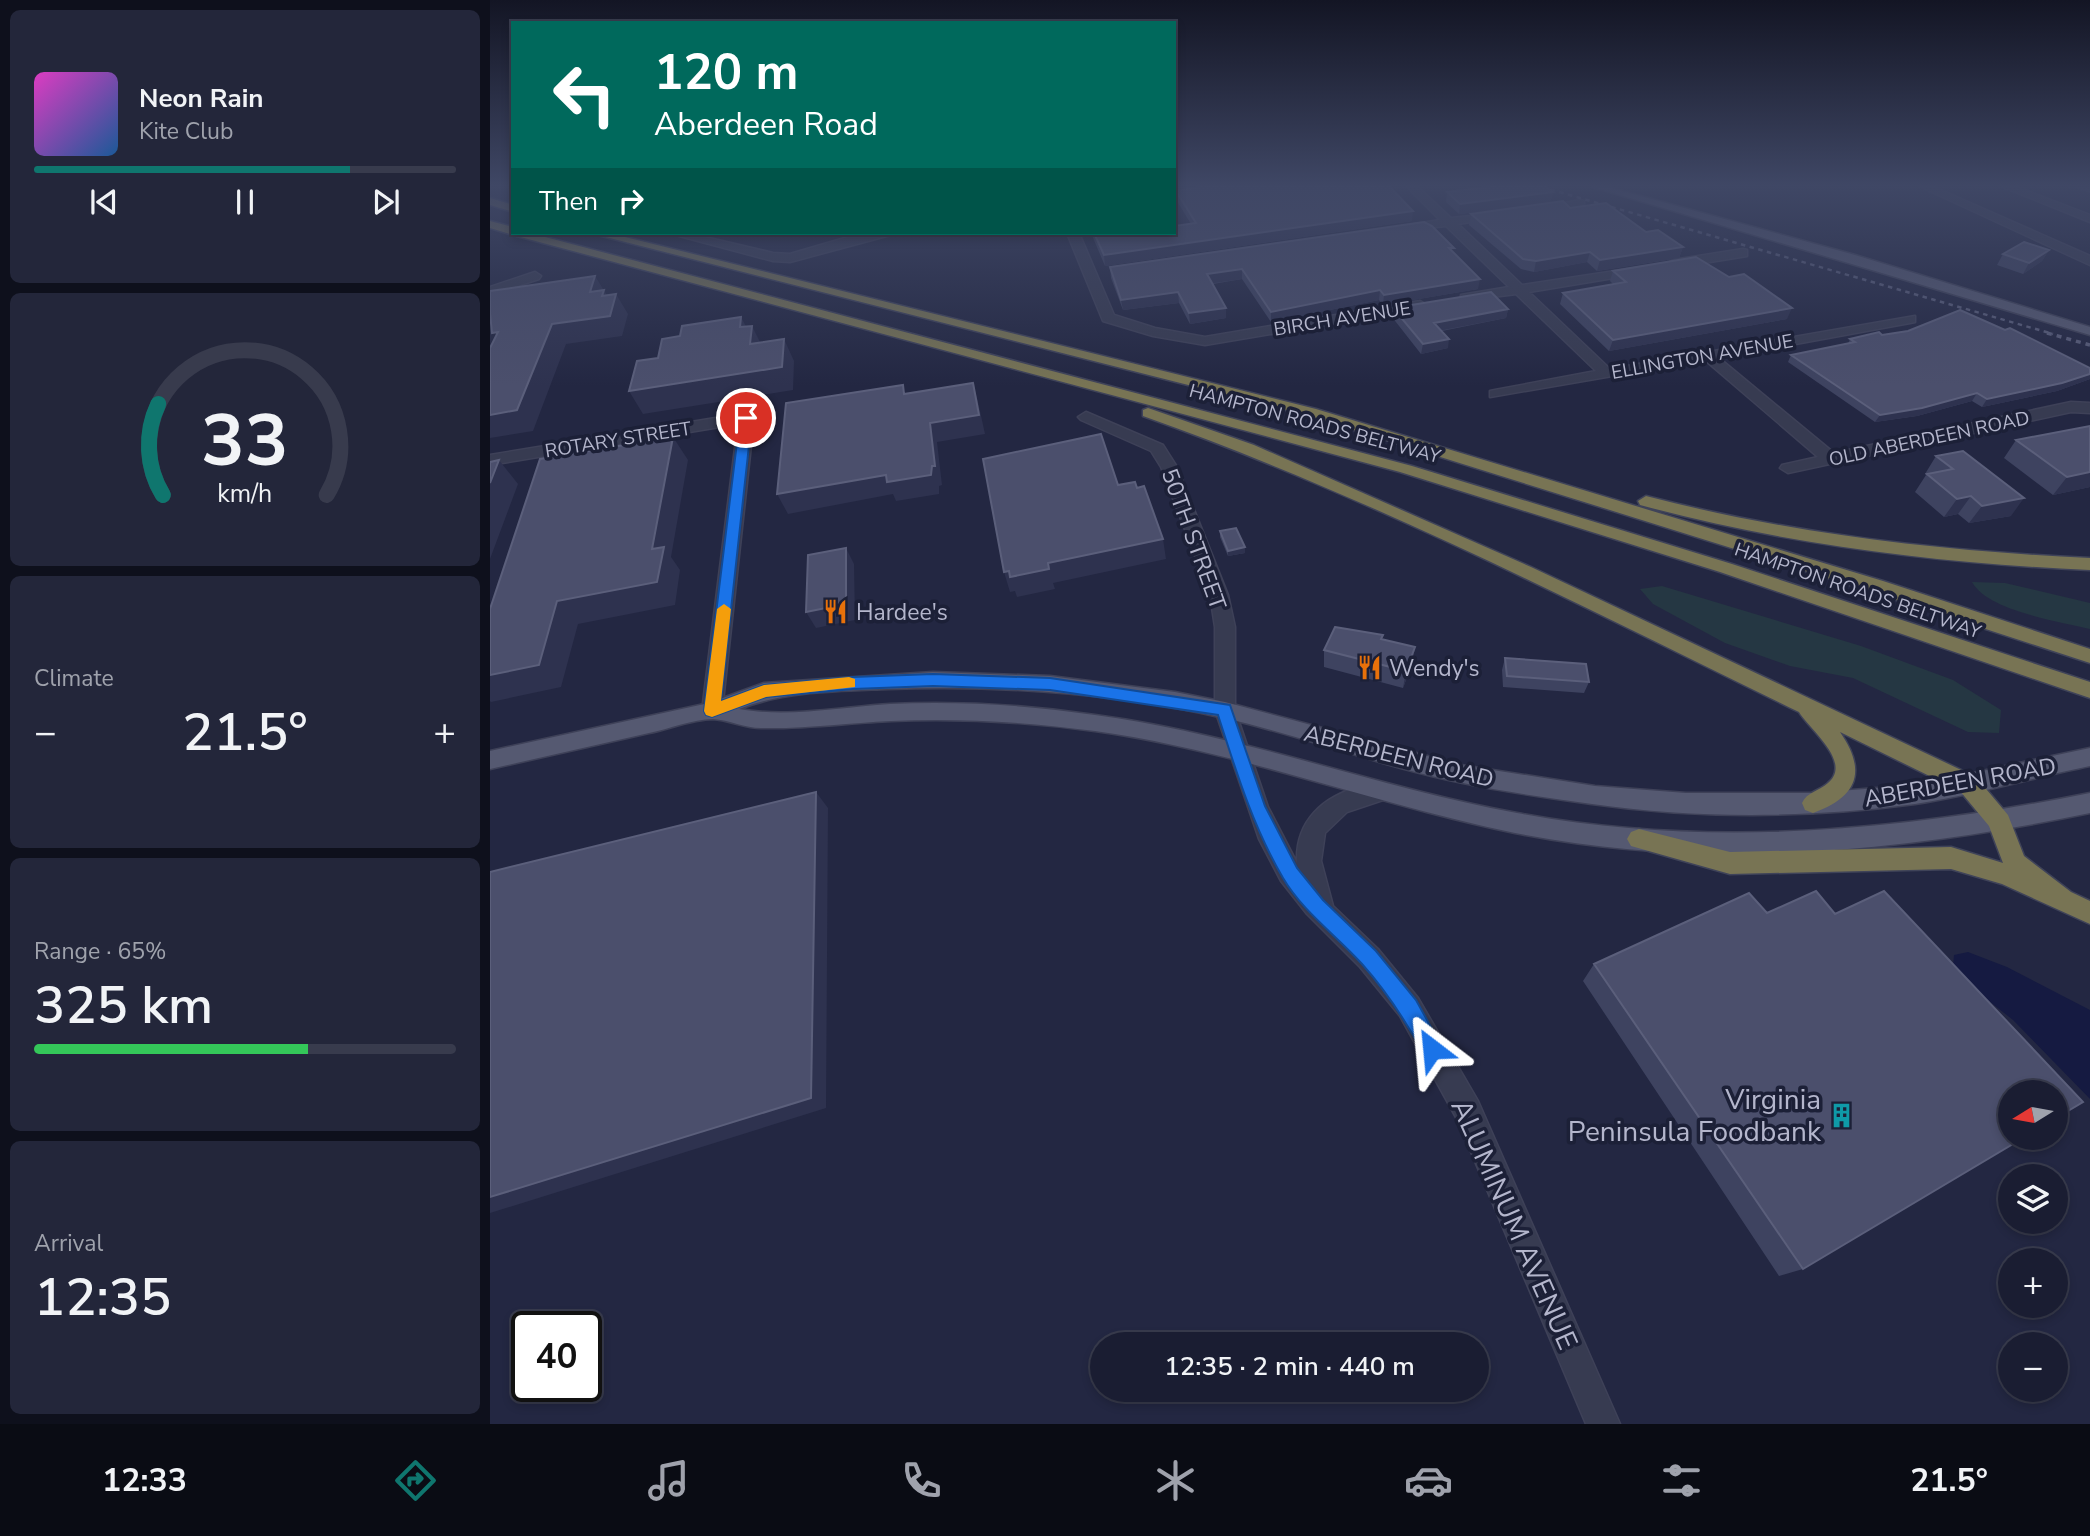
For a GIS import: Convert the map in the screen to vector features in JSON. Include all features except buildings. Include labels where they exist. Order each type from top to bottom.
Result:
[{"type":"highway","name":"HAMPTON ROADS BELTWAY","points":[[596,253],[1419,473],[1726,568],[2090,690]]},
{"type":"highway","name":"HAMPTON ROADS BELTWAY","points":[[678,253],[1311,412],[1876,586],[2090,656]]},
{"type":"highway","points":[[923,340],[1028,379],[1114,402],[1248,448],[1525,571],[1968,784],[2000,822],[2006,845],[2016,864],[2063,901]]},
{"type":"highway","points":[[1311,412],[1498,457],[1662,506],[1817,538],[1982,559],[2090,564]]},
{"type":"highway","points":[[1801,702],[1828,732],[1846,763],[1846,777],[1838,788],[1813,803]]},
{"type":"highway","points":[[1639,839],[1730,863],[1951,858],[2007,875],[2090,913]]},
{"type":"main road","points":[[1835,253],[2090,331]]},
{"type":"main road","points":[[1851,258],[2090,319]]},
{"type":"main road","name":"ABERDEEN ROAD","points":[[490,760],[712,711],[764,691],[853,683],[933,680],[1050,684],[1225,710],[1378,754],[1505,782],[1595,795],[1686,803],[1813,803],[1916,794],[2090,757]]},
{"type":"main road","name":"ABERDEEN ROAD","points":[[712,711],[757,720],[909,712],[1024,715],[1137,729],[1237,752],[1486,817],[1639,839],[1722,845],[1853,842],[1934,834],[2090,803]]},
{"type":"street","points":[[758,253],[773,257],[799,257],[813,253]]},
{"type":"street","name":"BIRCH AVENUE","points":[[1085,253],[1097,273],[1108,318],[1153,332],[1205,341],[1740,253]]},
{"type":"street","points":[[1480,253],[1606,373]]},
{"type":"street","points":[[2073,253],[2090,261]]},
{"type":"street","points":[[490,291],[535,276]]},
{"type":"street","name":"ELLINGTON AVENUE","points":[[1495,394],[1910,319]]},
{"type":"street","points":[[1707,355],[1830,459]]},
{"type":"street","name":"OLD ABERDEEN ROAD","points":[[2071,407],[2084,395],[2090,394]]},
{"type":"street","points":[[2071,407],[2084,427]]},
{"type":"street","name":"OLD ABERDEEN ROAD","points":[[1788,468],[2071,407],[2090,408]]},
{"type":"street","name":"50TH STREET","points":[[1086,417],[1157,448],[1169,467],[1219,595],[1225,626],[1225,710]]},
{"type":"street","name":"ROTARY STREET","points":[[490,460],[746,418],[712,711]]},
{"type":"street","name":"ALUMINUM AVENUE","points":[[1225,710],[1237,752],[1271,839],[1290,873],[1326,916],[1369,958],[1409,1007],[1468,1111],[1603,1424]]},
{"type":"street","points":[[1326,916],[1310,870],[1308,850],[1311,835],[1330,809],[1342,800],[1381,791]]},
{"type":"shaded area","points":[[1972,582],[2005,583],[2090,603],[2090,629],[2008,608],[1980,592]]},
{"type":"shaded area","points":[[1662,586],[1861,646],[1953,680],[2001,710],[1999,733],[1968,732],[1853,678],[1790,666],[1725,643],[1653,604],[1640,589]]},
{"type":"shaded area","points":[[1968,952],[2007,967],[2090,1010],[2090,1099],[2013,1020],[1961,979],[1953,966],[1954,955]]},
{"type":"railway","points":[[1773,253],[2053,334]]},
{"type":"railway","points":[[2047,333],[2090,345]]},
{"type":"slow traffic","points":[[724,609],[712,711],[764,691],[849,683]]},
{"type":"place","name":"Hardee's","points":[[836,612]]},
{"type":"place","name":"Wendy's","points":[[1369,668]]},
{"type":"place","name":"Virginia Peninsula Foodbank","points":[[1841,1115]]},
{"type":"route","points":[[746,418],[712,711],[764,691],[813,685],[933,680],[1050,684],[1175,700],[1225,710],[1256,807],[1290,873],[1316,906],[1369,958],[1409,1007],[1432,1049]]}]
